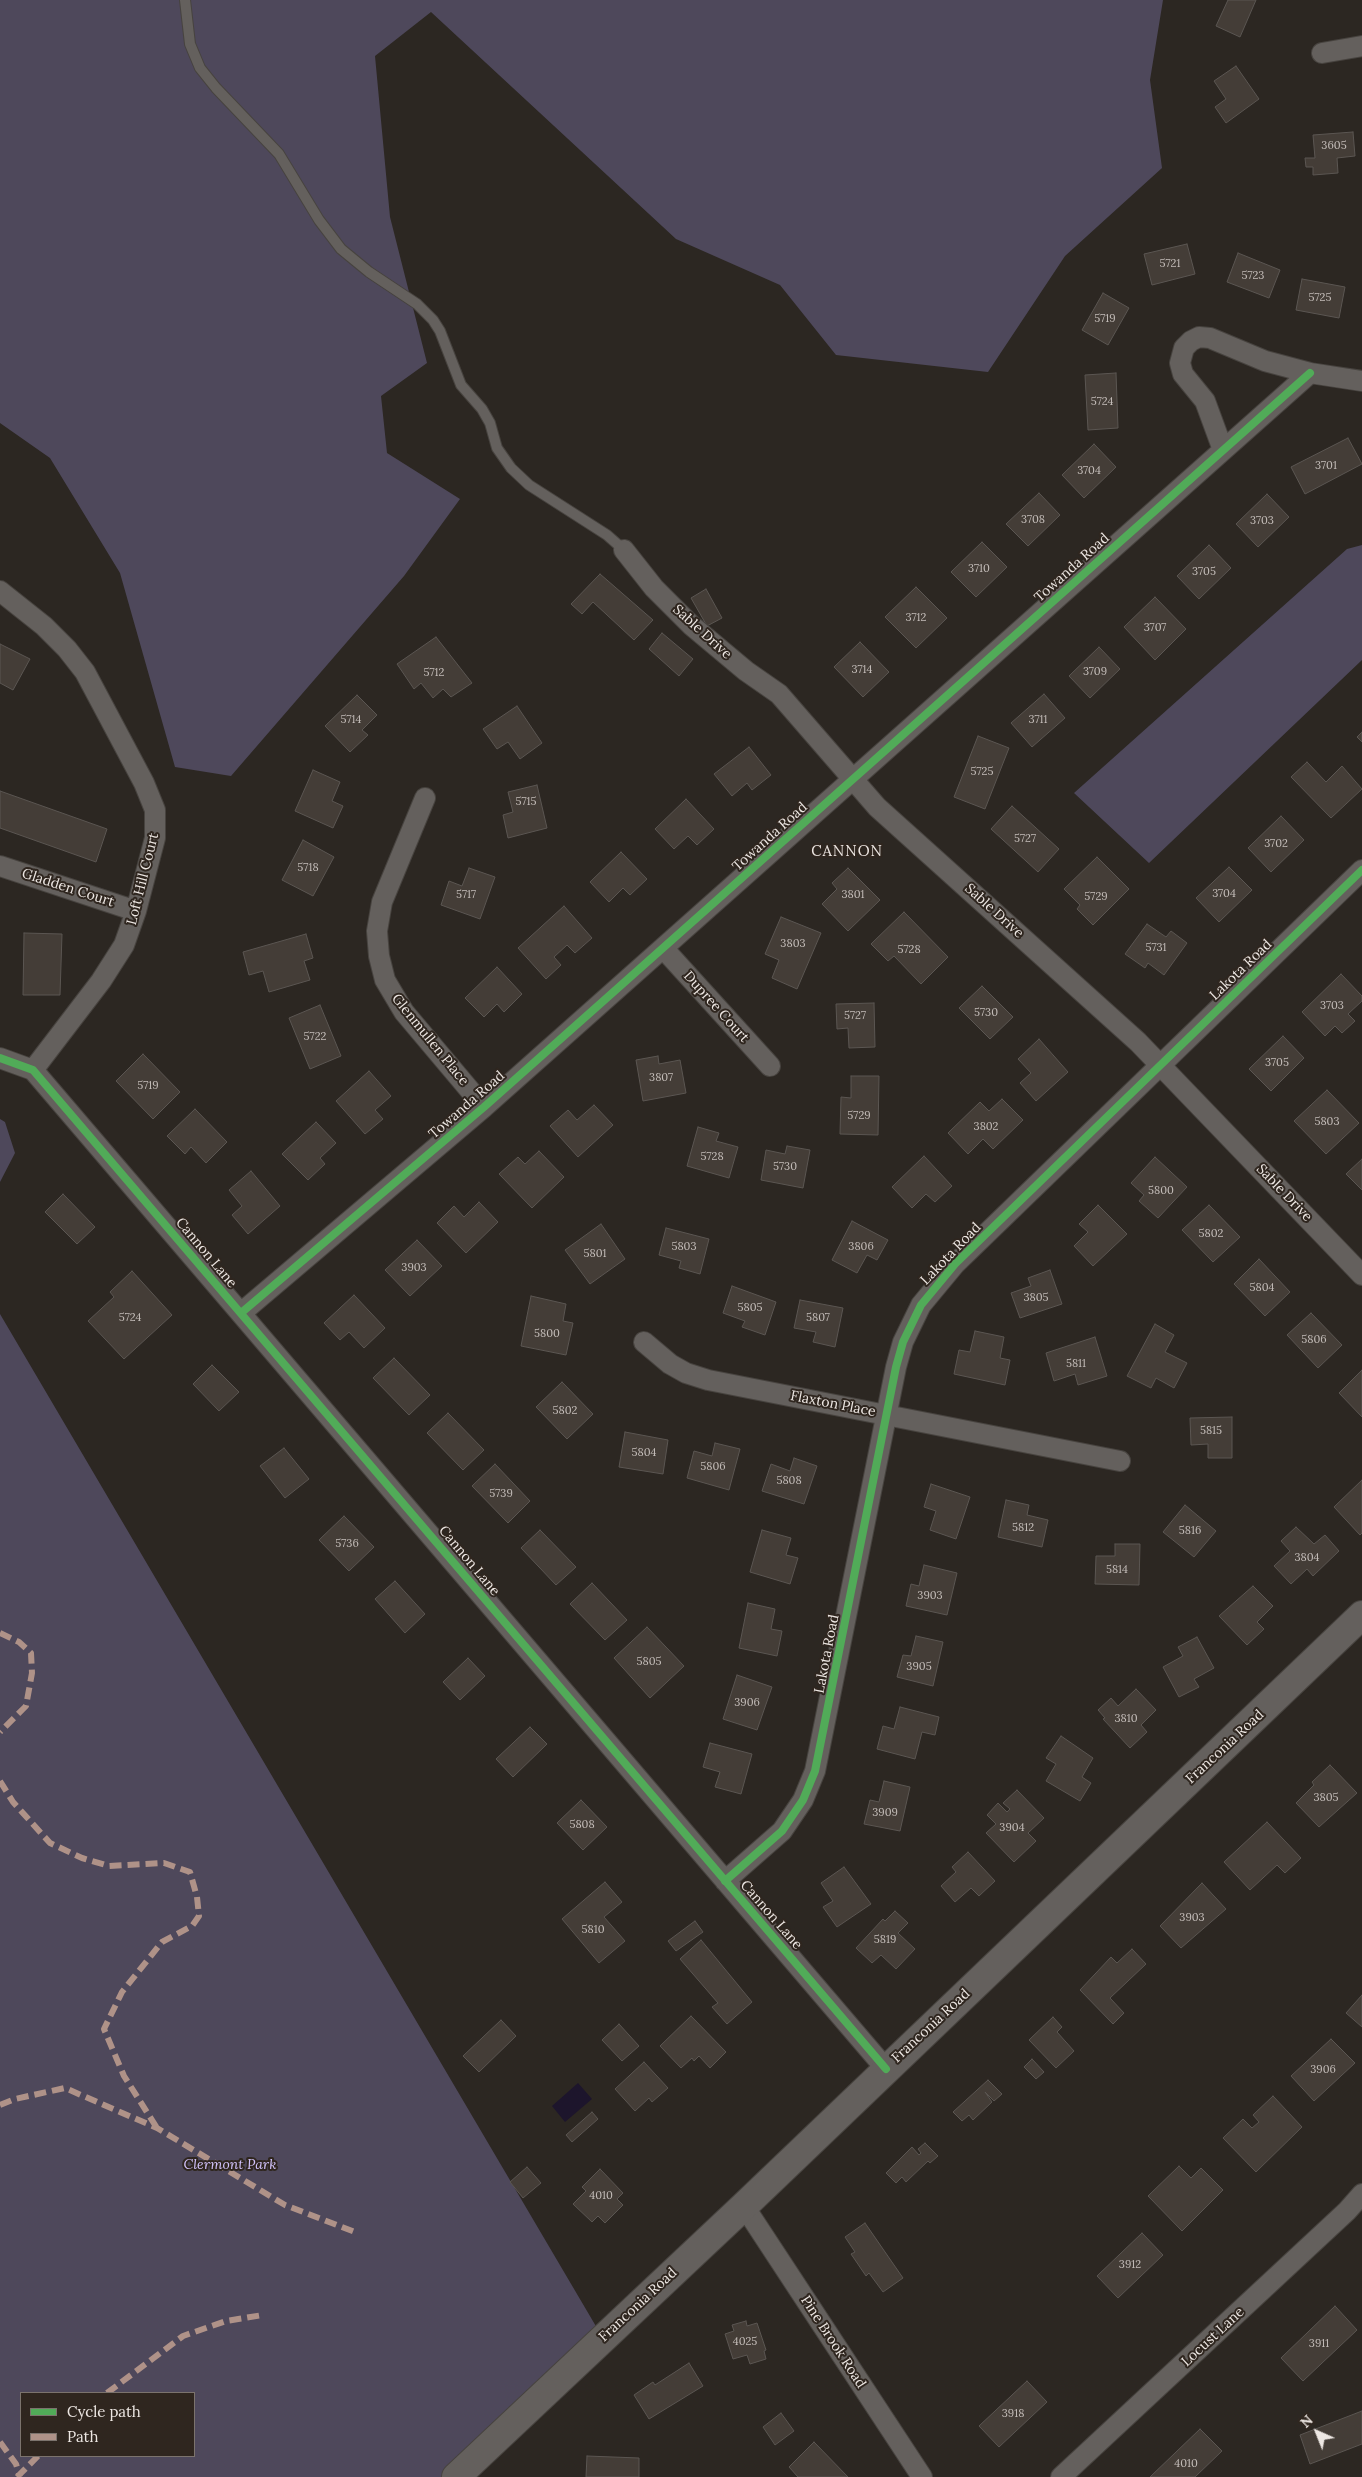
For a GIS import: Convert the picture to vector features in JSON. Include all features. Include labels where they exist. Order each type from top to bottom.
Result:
[{"type":"main road","name":"Franconia Road","points":[[456,2477],[744,2206],[1362,1615]]},
{"type":"street","points":[[1322,53],[1362,46]]},
{"type":"street","points":[[1223,450],[1205,401],[1183,374],[1181,355],[1188,344],[1199,337],[1210,338],[1265,361],[1310,373],[1362,381]]},
{"type":"street","name":"Towanda Road","points":[[241,1313],[484,1107],[1310,373]]},
{"type":"street","name":"Sable Drive","points":[[624,550],[654,588],[691,625],[746,671],[779,694],[877,807],[1077,985],[1160,1065],[1362,1275]]},
{"type":"street","name":"Loft Hill Court","points":[[0,591],[44,626],[86,672],[151,798],[155,810],[155,838],[136,911],[124,945],[116,959],[33,1070]]},
{"type":"street","name":"Glenmullen Place","points":[[425,798],[382,902],[377,931],[379,956],[385,980],[404,1012],[484,1107]]},
{"type":"street","name":"Gladden Court","points":[[0,866],[136,911]]},
{"type":"street","name":"Lakota Road","points":[[725,1881],[782,1830],[803,1800],[815,1771],[903,1342],[921,1305],[955,1264],[1362,870]]},
{"type":"street","name":"Dupree Court","points":[[663,948],[770,1066]]},
{"type":"street","points":[[0,1058],[33,1070]]},
{"type":"street","name":"Cannon Lane","points":[[33,1070],[886,2069]]},
{"type":"street","name":"Flaxton Place","points":[[644,1342],[670,1364],[686,1373],[708,1380],[1120,1461]]},
{"type":"street","name":"Locust Lane","points":[[1061,2477],[1347,2211],[1362,2194]]},
{"type":"street","name":"Pine Brook Road","points":[[744,2206],[922,2477]]},
{"type":"lane","points":[[185,0],[190,44],[200,68],[216,88],[279,154],[319,220],[341,249],[369,272],[417,304],[433,320],[440,331],[461,385],[482,409],[490,423],[497,448],[511,468],[529,485],[607,535],[624,550]]},
{"type":"green space","points":[[0,0],[1163,0],[1150,80],[1162,168],[1065,256],[988,372],[836,355],[780,285],[676,239],[431,12],[375,56],[390,217],[427,363],[381,396],[387,453],[460,499],[404,576],[231,776],[175,767],[120,573],[50,458],[0,423]]},
{"type":"green space","points":[[1362,545],[1362,660],[1149,863],[1074,793],[1347,549]]},
{"type":"green space","points":[[0,1119],[5,1122],[15,1153],[0,1182]]},
{"type":"green space","name":"Clermont Park","points":[[0,1314],[597,2328],[441,2477],[0,2477]]},
{"type":"shaded area","points":[[578,2083],[592,2099],[565,2122],[552,2106]]},
{"type":"building","points":[[1228,0],[1256,0],[1240,37],[1216,26]]},
{"type":"building","points":[[1236,66],[1259,99],[1226,123],[1215,107],[1226,99],[1214,81]]},
{"type":"building","points":[[1353,132],[1355,156],[1337,158],[1338,173],[1313,175],[1313,167],[1306,167],[1305,158],[1315,158],[1313,135]]},
{"type":"building","points":[[1187,244],[1195,274],[1152,285],[1144,254]]},
{"type":"building","points":[[1238,253],[1280,270],[1269,298],[1227,282]]},
{"type":"building","points":[[1302,279],[1345,287],[1339,318],[1296,310]]},
{"type":"building","points":[[1103,293],[1129,308],[1108,345],[1082,330]]},
{"type":"building","points":[[1116,373],[1118,428],[1088,430],[1085,375]]},
{"type":"building","points":[[1348,438],[1362,464],[1305,494],[1291,467]]},
{"type":"building","points":[[1094,444],[1116,467],[1084,498],[1062,475]]},
{"type":"building","points":[[1039,493],[1060,515],[1028,546],[1006,524]]},
{"type":"building","points":[[1267,494],[1289,517],[1258,547],[1236,524]]},
{"type":"building","points":[[982,542],[1007,567],[976,597],[951,572]]},
{"type":"building","points":[[1209,545],[1231,568],[1199,599],[1177,576]]},
{"type":"building","points":[[600,574],[653,620],[634,640],[593,602],[582,614],[571,604]]},
{"type":"building","points":[[916,587],[947,618],[916,648],[885,617]]},
{"type":"building","points":[[706,589],[722,618],[707,626],[691,598]]},
{"type":"building","points":[[1155,597],[1186,629],[1155,660],[1124,627]]},
{"type":"building","points":[[662,633],[693,659],[679,676],[649,649]]},
{"type":"building","points":[[436,637],[472,683],[451,697],[443,689],[433,698],[421,683],[414,689],[397,664]]},
{"type":"building","points":[[860,642],[889,672],[863,697],[834,667]]},
{"type":"building","points":[[0,644],[30,659],[13,690],[0,683]]},
{"type":"building","points":[[1099,647],[1120,669],[1090,698],[1069,676]]},
{"type":"building","points":[[1044,694],[1065,718],[1032,747],[1011,723]]},
{"type":"building","points":[[357,695],[377,715],[362,730],[368,735],[350,752],[325,726]]},
{"type":"building","points":[[517,706],[542,743],[520,759],[508,742],[497,749],[483,729]]},
{"type":"building","points":[[1362,732],[1362,742],[1357,737]]},
{"type":"building","points":[[978,736],[1009,748],[985,809],[954,797]]},
{"type":"building","points":[[749,747],[771,775],[752,790],[747,783],[732,796],[714,774]]},
{"type":"building","points":[[1307,762],[1326,782],[1342,766],[1362,789],[1331,818],[1291,777]]},
{"type":"building","points":[[313,770],[340,782],[332,801],[343,806],[333,828],[295,811]]},
{"type":"building","points":[[537,785],[547,828],[508,838],[503,815],[513,812],[508,792]]},
{"type":"building","points":[[0,791],[107,829],[96,862],[0,828]]},
{"type":"building","points":[[686,799],[714,829],[697,845],[688,836],[674,849],[655,829]]},
{"type":"building","points":[[1012,806],[1059,849],[1038,872],[991,829]]},
{"type":"building","points":[[1281,816],[1304,840],[1271,872],[1248,848]]},
{"type":"building","points":[[303,840],[334,857],[313,896],[282,880]]},
{"type":"building","points":[[621,852],[647,879],[630,895],[623,888],[609,902],[590,882]]},
{"type":"building","points":[[1097,857],[1129,889],[1093,925],[1077,909],[1080,905],[1064,889]]},
{"type":"building","points":[[1229,867],[1252,890],[1219,922],[1196,898]]},
{"type":"building","points":[[469,868],[495,877],[480,919],[441,905],[449,881],[462,886]]},
{"type":"building","points":[[848,868],[880,900],[848,931],[822,904],[837,889],[832,883]]},
{"type":"building","points":[[564,906],[592,938],[575,953],[567,945],[554,957],[561,965],[546,979],[518,948]]},
{"type":"building","points":[[904,912],[948,957],[921,984],[894,956],[888,961],[871,944]]},
{"type":"building","points":[[781,917],[821,933],[797,989],[772,978],[779,960],[765,954]]},
{"type":"building","points":[[1147,924],[1166,937],[1171,931],[1187,943],[1164,975],[1148,963],[1145,968],[1125,954]]},
{"type":"building","points":[[24,933],[62,934],[60,995],[23,995]]},
{"type":"building","points":[[306,934],[313,958],[304,961],[310,980],[269,992],[263,971],[249,975],[243,952]]},
{"type":"building","points":[[497,967],[522,994],[504,1012],[497,1004],[484,1017],[465,998]]},
{"type":"building","points":[[1341,974],[1362,996],[1362,1001],[1348,1014],[1355,1021],[1342,1033],[1335,1026],[1325,1036],[1302,1012]]},
{"type":"building","points":[[982,986],[1013,1017],[990,1039],[959,1008]]},
{"type":"building","points":[[874,1003],[875,1047],[849,1048],[848,1028],[837,1029],[836,1004]]},
{"type":"building","points":[[320,1005],[341,1056],[310,1069],[289,1018]]},
{"type":"building","points":[[1283,1036],[1304,1058],[1271,1091],[1249,1069]]},
{"type":"building","points":[[1039,1039],[1068,1072],[1036,1101],[1020,1083],[1031,1073],[1018,1059]]},
{"type":"building","points":[[143,1054],[180,1092],[153,1119],[116,1081]]},
{"type":"building","points":[[658,1056],[659,1064],[680,1060],[686,1093],[643,1101],[636,1060]]},
{"type":"building","points":[[369,1071],[391,1096],[375,1110],[383,1119],[365,1134],[336,1101]]},
{"type":"building","points":[[851,1076],[879,1076],[878,1135],[840,1134],[841,1097],[851,1098]]},
{"type":"building","points":[[1327,1090],[1359,1123],[1326,1154],[1294,1121]]},
{"type":"building","points":[[1002,1099],[1023,1120],[993,1149],[983,1139],[968,1154],[948,1133],[980,1102],[989,1111]]},
{"type":"building","points":[[594,1105],[613,1125],[578,1157],[550,1126],[568,1110],[577,1120]]},
{"type":"building","points":[[195,1109],[227,1142],[206,1163],[191,1147],[185,1154],[167,1136]]},
{"type":"building","points":[[316,1122],[336,1143],[320,1158],[325,1164],[308,1180],[282,1154]]},
{"type":"building","points":[[698,1127],[719,1133],[716,1141],[738,1147],[729,1178],[687,1166]]},
{"type":"building","points":[[787,1146],[810,1150],[803,1188],[761,1180],[766,1150],[785,1154]]},
{"type":"building","points":[[539,1151],[564,1177],[532,1208],[499,1174],[518,1157],[525,1164]]},
{"type":"building","points":[[924,1156],[952,1186],[935,1202],[926,1194],[912,1208],[892,1187]]},
{"type":"building","points":[[1155,1157],[1187,1187],[1158,1218],[1139,1201],[1144,1195],[1131,1183]]},
{"type":"building","points":[[1362,1159],[1362,1190],[1346,1174]]},
{"type":"building","points":[[251,1171],[280,1206],[248,1234],[232,1215],[242,1206],[229,1190]]},
{"type":"building","points":[[63,1194],[95,1227],[77,1244],[45,1212]]},
{"type":"building","points":[[479,1202],[498,1222],[466,1253],[437,1223],[454,1206],[464,1217]]},
{"type":"building","points":[[1098,1205],[1127,1234],[1093,1266],[1074,1246],[1088,1232],[1079,1224]]},
{"type":"building","points":[[1209,1205],[1240,1237],[1213,1262],[1182,1230]]},
{"type":"building","points":[[852,1221],[888,1240],[877,1260],[867,1255],[857,1273],[832,1260]]},
{"type":"building","points":[[601,1224],[625,1259],[590,1284],[565,1250]]},
{"type":"building","points":[[666,1228],[709,1239],[700,1274],[679,1268],[681,1261],[659,1255]]},
{"type":"building","points":[[417,1240],[442,1266],[410,1296],[385,1270]]},
{"type":"building","points":[[1259,1259],[1290,1292],[1265,1316],[1234,1284]]},
{"type":"building","points":[[1050,1270],[1062,1304],[1020,1318],[1011,1293],[1031,1286],[1028,1278]]},
{"type":"building","points":[[132,1271],[172,1315],[124,1359],[88,1321],[114,1297],[110,1292]]},
{"type":"building","points":[[732,1286],[776,1302],[765,1335],[742,1327],[745,1321],[723,1313]]},
{"type":"building","points":[[354,1295],[385,1328],[364,1348],[349,1332],[340,1340],[324,1323]]},
{"type":"building","points":[[531,1296],[566,1304],[563,1321],[573,1323],[566,1355],[521,1346]]},
{"type":"building","points":[[800,1300],[843,1308],[835,1347],[813,1342],[816,1332],[794,1328]]},
{"type":"building","points":[[1311,1313],[1342,1345],[1318,1368],[1287,1335]]},
{"type":"building","points":[[1155,1324],[1174,1335],[1165,1352],[1187,1363],[1174,1388],[1156,1378],[1151,1388],[1127,1376]]},
{"type":"building","points":[[975,1331],[1004,1337],[1000,1358],[1010,1360],[1005,1385],[954,1374],[959,1350],[970,1352]]},
{"type":"building","points":[[1095,1337],[1107,1376],[1078,1385],[1075,1374],[1054,1381],[1046,1353]]},
{"type":"building","points":[[394,1358],[430,1395],[409,1415],[373,1378]]},
{"type":"building","points":[[212,1365],[239,1392],[219,1411],[193,1384]]},
{"type":"building","points":[[1362,1370],[1362,1417],[1339,1393]]},
{"type":"building","points":[[562,1382],[593,1414],[567,1439],[536,1407]]},
{"type":"building","points":[[448,1413],[484,1450],[463,1470],[427,1433]]},
{"type":"building","points":[[1232,1417],[1232,1458],[1208,1458],[1208,1444],[1191,1445],[1190,1418]]},
{"type":"building","points":[[625,1432],[668,1440],[663,1474],[619,1467]]},
{"type":"building","points":[[715,1443],[740,1449],[729,1490],[687,1478],[694,1451],[712,1456]]},
{"type":"building","points":[[284,1448],[309,1479],[285,1498],[260,1466]]},
{"type":"building","points":[[794,1458],[817,1466],[804,1504],[762,1491],[771,1464],[790,1471]]},
{"type":"building","points":[[495,1464],[530,1501],[508,1523],[472,1486]]},
{"type":"building","points":[[1362,1480],[1362,1533],[1360,1535],[1334,1507]]},
{"type":"building","points":[[931,1484],[970,1497],[956,1539],[930,1530],[936,1511],[924,1507]]},
{"type":"building","points":[[1006,1500],[1029,1505],[1027,1515],[1048,1520],[1042,1547],[998,1537]]},
{"type":"building","points":[[1185,1505],[1216,1531],[1194,1557],[1163,1532]]},
{"type":"building","points":[[344,1516],[374,1547],[349,1571],[319,1540]]},
{"type":"building","points":[[1296,1527],[1314,1544],[1325,1535],[1339,1551],[1313,1576],[1307,1569],[1291,1584],[1274,1566],[1290,1551],[1281,1541]]},
{"type":"building","points":[[540,1530],[576,1567],[556,1585],[521,1548]]},
{"type":"building","points":[[762,1530],[791,1538],[786,1555],[798,1558],[790,1584],[750,1572]]},
{"type":"building","points":[[1115,1544],[1140,1544],[1139,1585],[1095,1584],[1096,1556],[1115,1556]]},
{"type":"building","points":[[924,1565],[957,1573],[947,1615],[906,1606],[911,1584],[919,1586]]},
{"type":"building","points":[[395,1581],[425,1614],[405,1633],[375,1599]]},
{"type":"building","points":[[592,1583],[627,1620],[605,1640],[570,1604]]},
{"type":"building","points":[[1253,1586],[1273,1606],[1257,1622],[1264,1629],[1247,1645],[1219,1616]]},
{"type":"building","points":[[748,1603],[775,1609],[771,1629],[782,1631],[777,1656],[739,1648]]},
{"type":"building","points":[[647,1627],[684,1666],[650,1698],[614,1658]]},
{"type":"building","points":[[916,1636],[943,1642],[933,1686],[897,1677],[903,1655],[911,1656]]},
{"type":"building","points":[[1197,1637],[1214,1668],[1194,1679],[1199,1687],[1179,1697],[1163,1667],[1183,1656],[1178,1647]]},
{"type":"building","points":[[468,1658],[485,1676],[460,1700],[443,1682]]},
{"type":"building","points":[[737,1675],[772,1687],[757,1730],[723,1719]]},
{"type":"building","points":[[1136,1689],[1156,1710],[1141,1725],[1147,1732],[1130,1748],[1103,1719],[1105,1718],[1098,1710],[1111,1698],[1118,1706]]},
{"type":"building","points":[[900,1707],[939,1717],[935,1735],[922,1732],[915,1759],[877,1749],[883,1726],[894,1729]]},
{"type":"building","points":[[530,1727],[547,1744],[513,1777],[496,1759]]},
{"type":"building","points":[[1061,1736],[1093,1758],[1082,1777],[1091,1783],[1080,1801],[1046,1781],[1056,1764],[1046,1758]]},
{"type":"building","points":[[710,1743],[752,1754],[741,1794],[715,1787],[720,1772],[703,1767]]},
{"type":"building","points":[[1330,1765],[1357,1793],[1319,1827],[1296,1803],[1314,1785],[1312,1782]]},
{"type":"building","points":[[884,1781],[910,1787],[900,1831],[864,1824],[870,1800],[879,1802]]},
{"type":"building","points":[[1017,1790],[1044,1818],[1028,1833],[1036,1841],[1014,1862],[986,1833],[996,1824],[987,1815],[998,1803],[1007,1812],[1010,1809],[1003,1803]]},
{"type":"building","points":[[581,1800],[607,1827],[583,1850],[557,1823]]},
{"type":"building","points":[[1267,1822],[1301,1858],[1285,1873],[1277,1865],[1250,1890],[1224,1862]]},
{"type":"building","points":[[968,1852],[995,1881],[979,1896],[971,1888],[955,1902],[941,1886],[956,1872],[952,1867]]},
{"type":"building","points":[[844,1867],[871,1904],[837,1927],[823,1907],[833,1901],[821,1883]]},
{"type":"building","points":[[605,1882],[622,1902],[604,1917],[625,1941],[599,1963],[562,1919]]},
{"type":"building","points":[[1202,1883],[1226,1909],[1181,1948],[1160,1926]]},
{"type":"building","points":[[895,1911],[908,1923],[898,1933],[915,1949],[896,1969],[881,1955],[872,1963],[856,1948],[883,1919],[885,1921]]},
{"type":"building","points":[[695,1921],[703,1932],[676,1951],[668,1941]]},
{"type":"building","points":[[701,1940],[752,2002],[727,2024],[712,2007],[718,2003],[680,1959]]},
{"type":"building","points":[[1132,1949],[1146,1964],[1110,1998],[1124,2013],[1113,2024],[1080,1990],[1111,1957],[1117,1963]]},
{"type":"building","points":[[1362,1995],[1362,2027],[1346,2013]]},
{"type":"building","points":[[691,2016],[726,2052],[710,2068],[699,2056],[694,2061],[692,2058],[681,2068],[660,2046]]},
{"type":"building","points":[[1053,2017],[1062,2027],[1057,2032],[1074,2051],[1056,2068],[1029,2040]]},
{"type":"building","points":[[501,2020],[516,2036],[479,2072],[463,2056]]},
{"type":"building","points":[[619,2024],[639,2046],[622,2061],[602,2040]]},
{"type":"building","points":[[1331,2039],[1355,2063],[1314,2101],[1291,2076]]},
{"type":"building","points":[[1032,2059],[1044,2072],[1036,2079],[1024,2067]]},
{"type":"building","points":[[644,2062],[668,2088],[652,2102],[649,2098],[635,2111],[615,2089]]},
{"type":"building","points":[[988,2080],[1002,2094],[994,2101],[985,2092],[992,2102],[973,2120],[969,2115],[962,2121],[953,2112]]},
{"type":"building","points":[[1273,2096],[1302,2127],[1256,2172],[1223,2138],[1243,2119],[1252,2128],[1259,2122],[1253,2115]]},
{"type":"building","points":[[592,2112],[598,2119],[572,2142],[566,2135]]},
{"type":"building","points":[[925,2143],[938,2156],[930,2163],[928,2161],[906,2182],[902,2177],[896,2183],[886,2173],[912,2147],[919,2155],[921,2153],[918,2149]]},
{"type":"building","points":[[1179,2166],[1191,2178],[1201,2168],[1223,2190],[1182,2231],[1148,2196]]},
{"type":"building","points":[[527,2167],[541,2183],[523,2198],[510,2182]]},
{"type":"building","points":[[600,2169],[623,2193],[617,2199],[623,2205],[605,2223],[598,2216],[592,2222],[573,2204],[586,2191],[582,2187]]},
{"type":"building","points":[[865,2223],[903,2278],[883,2292],[869,2273],[866,2276],[851,2254],[855,2252],[845,2237]]},
{"type":"building","points":[[1142,2233],[1163,2255],[1118,2298],[1097,2276]]},
{"type":"building","points":[[1335,2306],[1357,2330],[1303,2381],[1281,2358]]},
{"type":"building","points":[[746,2321],[747,2326],[757,2323],[766,2350],[764,2351],[766,2359],[750,2364],[747,2355],[733,2359],[725,2334],[734,2331],[732,2325]]},
{"type":"building","points":[[689,2363],[703,2386],[649,2419],[634,2395],[653,2382],[655,2385]]},
{"type":"building","points":[[1027,2381],[1047,2402],[999,2447],[979,2426]]},
{"type":"building","points":[[1362,2411],[1362,2444],[1310,2464],[1300,2435]]},
{"type":"building","points":[[781,2413],[794,2431],[775,2445],[763,2427]]},
{"type":"building","points":[[1200,2429],[1222,2451],[1195,2477],[1150,2477]]},
{"type":"building","points":[[814,2442],[848,2477],[798,2477],[789,2467]]},
{"type":"building","points":[[587,2456],[639,2458],[639,2477],[586,2477]]},
{"type":"marked path","points":[[0,1633],[19,1642],[31,1653],[32,1673],[26,1706],[0,1732]]},
{"type":"marked path","points":[[0,1781],[13,1802],[50,1843],[82,1858],[109,1866],[164,1863],[190,1872],[197,1897],[199,1916],[192,1926],[162,1942],[122,1992],[104,2029],[124,2076],[157,2128]]},
{"type":"marked path","points":[[0,2105],[15,2099],[65,2088],[157,2128],[285,2205],[355,2232]]},
{"type":"marked path","points":[[108,2392],[183,2336],[226,2321],[263,2315]]},
{"type":"marked path","points":[[0,2442],[16,2464],[20,2477]]},
{"type":"marked path","points":[[17,2477],[37,2457]]},
{"type":"cycle path","points":[[241,1313],[484,1107],[1310,373]]},
{"type":"cycle path","points":[[725,1881],[782,1831],[803,1800],[815,1771],[896,1367],[903,1342],[921,1305],[955,1264],[1362,870]]},
{"type":"cycle path","points":[[0,1058],[33,1070],[886,2069]]},
{"type":"district","name":"CANNON","points":[[847,852]]}]
